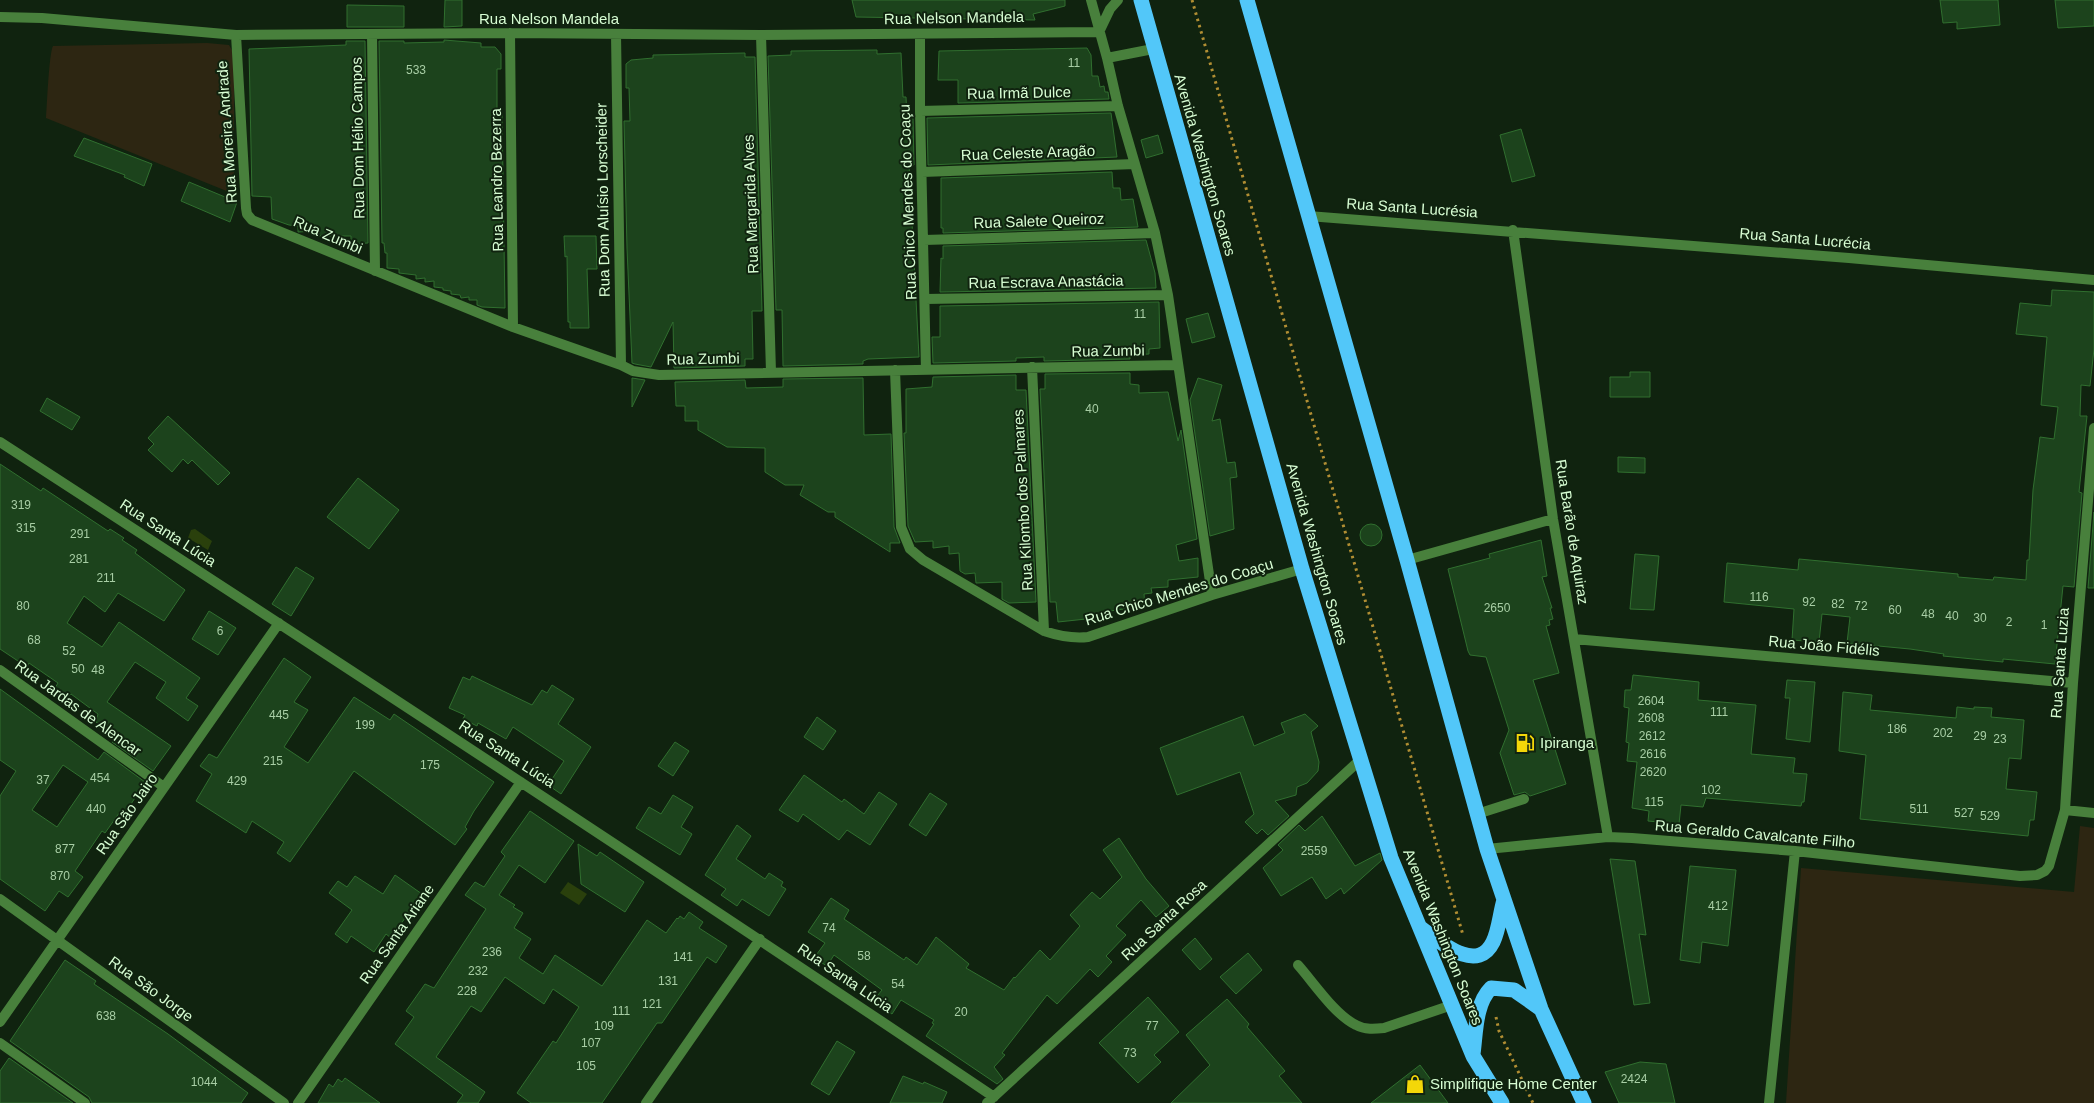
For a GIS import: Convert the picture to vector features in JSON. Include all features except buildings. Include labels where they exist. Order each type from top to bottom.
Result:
[{"type":"highway","name":"Avenida Washington Soares","points":[[1140,0],[1302,569],[1391,858],[1473,1056],[1502,1103]]},
{"type":"highway","points":[[1246,0],[1407,560],[1487,849],[1541,1009],[1584,1103]]},
{"type":"highway","points":[[1420,927],[1453,951],[1475,956],[1482,954],[1492,944],[1504,900]]},
{"type":"highway","points":[[1473,1056],[1480,1007],[1485,994],[1491,988],[1514,990],[1541,1009]]},
{"type":"street","points":[[1091,0],[1108,58],[1118,106],[1155,233],[1168,295],[1212,595]]},
{"type":"street","points":[[1099,32],[1110,9],[1118,0]]},
{"type":"street","name":"Rua Nelson Mandela","points":[[0,17],[42,18],[236,34],[510,33],[761,35],[1099,32]]},
{"type":"street","name":"Rua Leandro Bezerra","points":[[510,33],[513,327]]},
{"type":"street","name":"Rua Moreira Andrade","points":[[236,34],[246,208],[247,214],[258,223]]},
{"type":"street","name":"Rua Dom Hélio Campos","points":[[372,34],[375,272]]},
{"type":"street","name":"Rua Dom Aluísio Lorscheider","points":[[616,34],[621,365]]},
{"type":"street","name":"Rua Chico Mendes do Coaçu","points":[[920,34],[926,370]]},
{"type":"street","name":"Rua Margarida Alves","points":[[761,35],[771,372]]},
{"type":"street","points":[[1108,58],[1153,49]]},
{"type":"street","name":"Rua Irmã Dulce","points":[[920,111],[1118,106]]},
{"type":"street","name":"Rua Celeste Aragão","points":[[922,172],[1135,164]]},
{"type":"street","name":"Rua Santa Lucrésia","points":[[1308,216],[1513,230]]},
{"type":"street","name":"Rua Zumbi","points":[[258,223],[513,327],[621,365],[633,372],[659,375],[1177,365]]},
{"type":"street","name":"Rua Santa Lucrécia","points":[[1513,230],[2094,280]]},
{"type":"street","name":"Rua Barão de Aquiraz","points":[[1513,230],[1553,518],[1608,837]]},
{"type":"street","name":"Rua Salete Queiroz","points":[[924,240],[1155,233]]},
{"type":"street","name":"Rua Escrava Anastácia","points":[[926,299],[1168,295]]},
{"type":"street","name":"Rua Kilombo dos Palmares","points":[[1032,367],[1044,631]]},
{"type":"street","name":"Rua Chico Mendes do Coaçu","points":[[895,370],[901,527],[910,549],[923,560],[1044,631],[1062,636],[1088,637],[1212,595],[1302,569]]},
{"type":"street","name":"Rua Santa Luzia","points":[[2020,876],[2037,875],[2045,871],[2049,866],[2065,810],[2072,683],[2089,536],[2094,428]]},
{"type":"street","name":"Rua Santa Lúcia","points":[[0,442],[760,939],[990,1100]]},
{"type":"street","points":[[1407,560],[1553,518]]},
{"type":"street","name":"Rua São Jairo","points":[[0,1022],[279,623]]},
{"type":"street","name":"Rua João Fidélis","points":[[1574,639],[2072,683]]},
{"type":"street","name":"Rua Jardas de Alencar","points":[[0,670],[164,787]]},
{"type":"street","name":"Rua Santa Rosa","points":[[990,1100],[1360,759]]},
{"type":"street","name":"Rua Santa Ariane","points":[[298,1103],[521,782]]},
{"type":"street","points":[[1477,814],[1524,799]]},
{"type":"street","points":[[2065,810],[2094,813]]},
{"type":"street","name":"Rua Geraldo Cavalcante Filho","points":[[1487,849],[1608,837],[1795,851],[2020,876]]},
{"type":"street","points":[[1769,1103],[1795,851]]},
{"type":"street","name":"Rua São Jorge","points":[[0,899],[284,1103]]},
{"type":"street","points":[[646,1103],[760,939]]},
{"type":"street","points":[[1298,965],[1345,1019],[1358,1026],[1372,1030],[1384,1028],[1452,1005]]},
{"type":"street","points":[[0,1043],[85,1103]]},
{"type":"path","name":"Avenida Washington Soares","points":[[1192,0],[1461,931],[1475,956]]},
{"type":"path","name":"Avenida Washington Soares","points":[[1491,988],[1499,1031],[1533,1103]]},
{"type":"shaded area","points":[[207,43],[229,45],[234,54],[234,194],[46,118],[49,68],[53,46]]},
{"type":"shaded area","points":[[195,529],[212,541],[208,550],[188,538],[191,530]]},
{"type":"shaded area","points":[[2080,826],[2094,828],[2094,1103],[1786,1103],[1801,868],[2074,892]]},
{"type":"shaded area","points":[[568,882],[587,894],[579,905],[560,893]]},
{"type":"place","name":"Ipiranga","points":[[1525,743]]},
{"type":"place","name":"Simplifique Home Center","points":[[1415,1084]]}]
